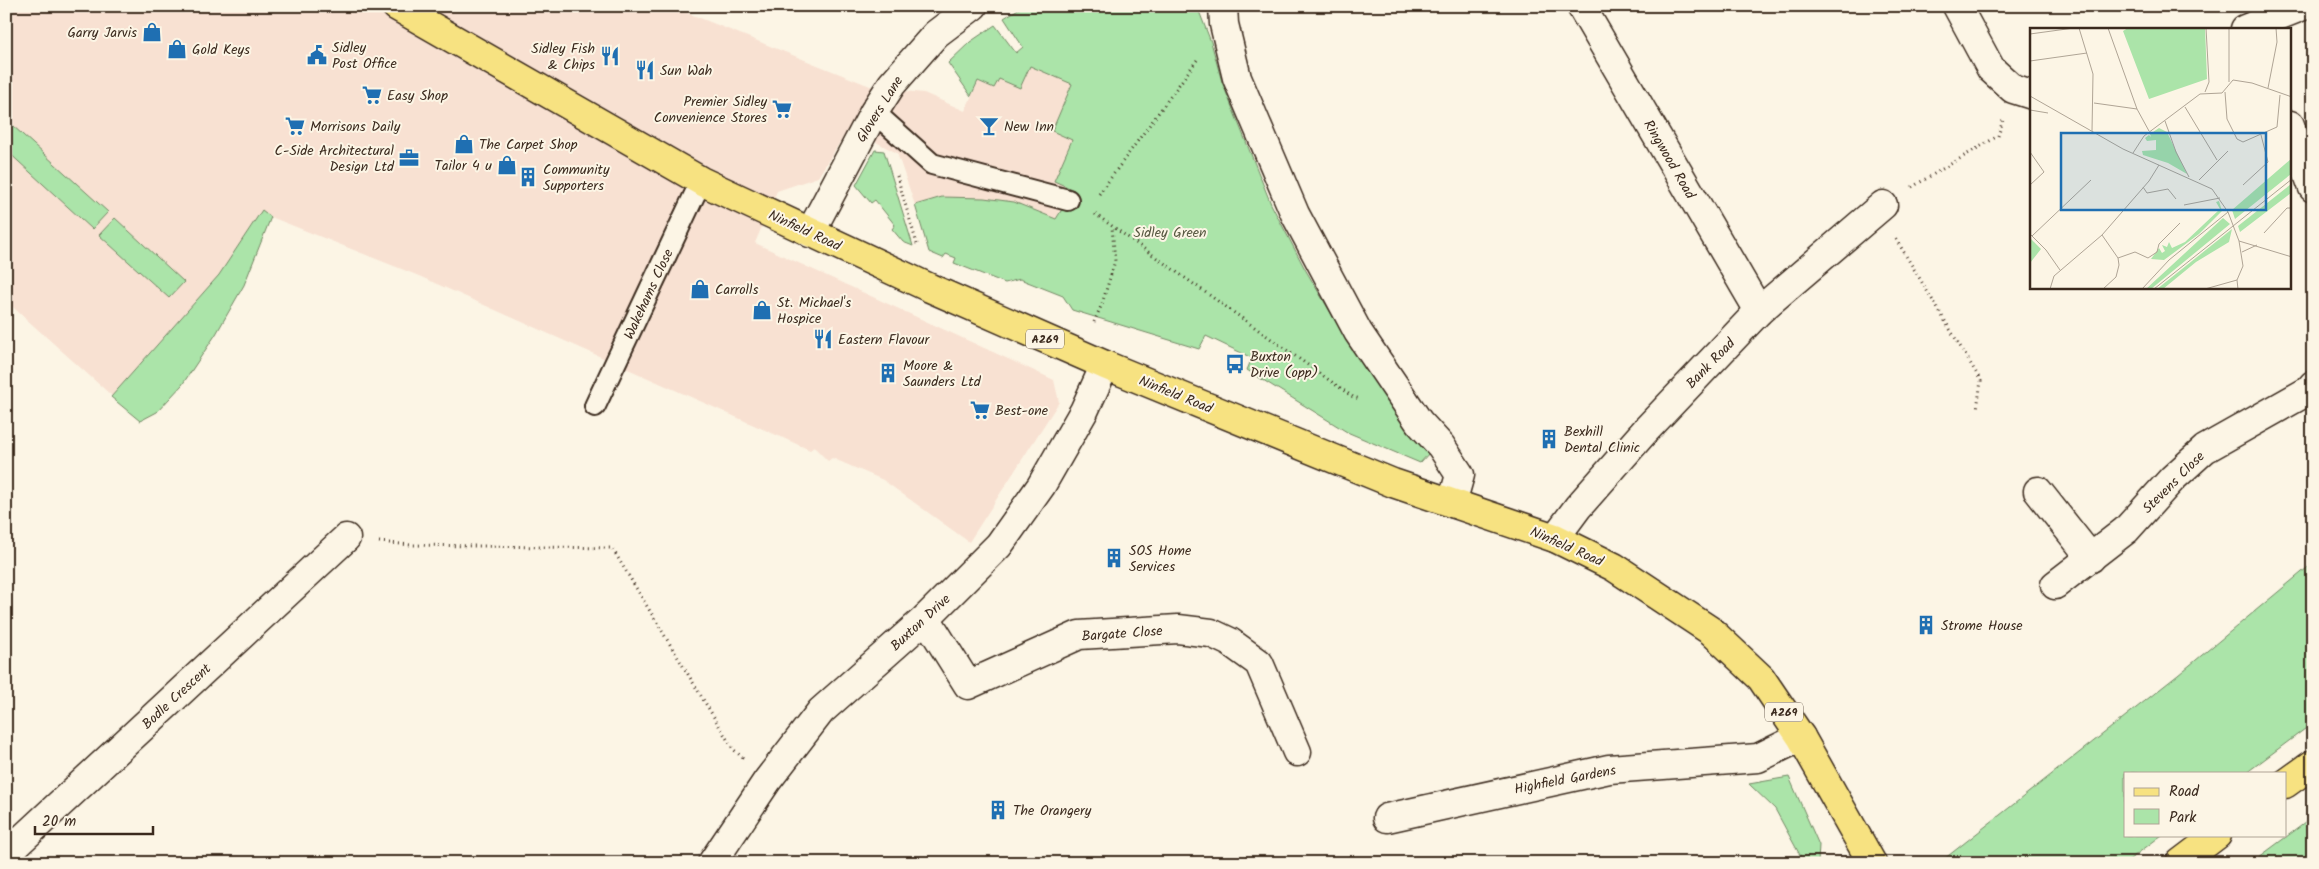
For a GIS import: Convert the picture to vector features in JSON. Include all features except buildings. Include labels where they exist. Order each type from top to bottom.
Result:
[{"type":"main road","name":"Ninfield Road","points":[[396,6],[701,181],[930,288],[1105,365],[1393,483],[1555,538],[1614,567],[1711,631],[1762,678],[1801,737],[1872,863]]},
{"type":"main road","points":[[2286,783],[2313,764]]},
{"type":"main road","points":[[2180,863],[2216,836]]},
{"type":"street","name":"Glovers Lane","points":[[810,232],[874,112],[892,84],[936,34],[973,6]]},
{"type":"street","name":"Ringwood Road","points":[[1581,6],[1759,311]]},
{"type":"street","points":[[1957,6],[1991,69],[2022,92]]},
{"type":"street","points":[[2252,28],[2303,6]]},
{"type":"street","points":[[1224,15],[1237,78],[1295,214],[1358,332],[1419,422],[1441,446],[1460,475],[1452,503]]},
{"type":"street","points":[[2292,130],[2313,188]]},
{"type":"street","name":"Bank Road","points":[[1555,538],[1578,507],[1645,431],[1759,311],[1883,205]]},
{"type":"street","name":"Buxton Drive","points":[[712,863],[767,781],[820,712],[926,618],[1000,546],[1041,486],[1084,411],[1105,365]]},
{"type":"street","name":"Stevens Close","points":[[2056,586],[2126,530],[2173,478],[2205,449],[2308,391],[2313,385]]},
{"type":"street","points":[[2038,491],[2091,558]]},
{"type":"street","name":"Bodle Crescent","points":[[6,854],[346,538]]},
{"type":"street","name":"Bargate Close","points":[[926,618],[968,684],[1079,635],[1178,629],[1211,633],[1230,642],[1259,663],[1297,752]]},
{"type":"street","name":"Highfield Gardens","points":[[1387,818],[1610,768],[1758,758],[1801,737]]},
{"type":"lane","points":[[874,112],[932,164],[1068,200]]},
{"type":"lane","name":"Wakehams Close","points":[[595,406],[701,181]]},
{"type":"path","points":[[1088,209],[1224,15]]},
{"type":"path","points":[[1977,409],[1981,382],[1888,227],[1883,205],[1998,136],[2022,92]]},
{"type":"path","points":[[896,171],[930,288]]},
{"type":"path","points":[[1068,200],[1088,209],[1345,391],[1361,400]]},
{"type":"path","points":[[1095,318],[1102,304],[1115,261],[1112,227]]},
{"type":"path","points":[[346,538],[411,546],[612,548],[733,750],[767,781]]},
{"type":"shaded area","points":[[6,6],[670,6],[875,88],[924,93],[965,111],[978,81],[994,88],[998,78],[1154,6],[1074,189],[1056,219],[1014,202],[942,197],[915,205],[897,153],[849,128],[818,177],[777,191],[755,243],[1054,380],[1059,402],[969,542],[883,480],[832,458],[828,461],[814,447],[810,450],[419,276],[271,217],[244,285],[216,334],[182,385],[157,412],[140,421],[6,301]]},
{"type":"green space","name":"Sidley Green","points":[[1023,6],[1197,6],[1211,42],[1222,82],[1271,204],[1305,269],[1342,332],[1384,393],[1430,452],[1420,463],[1347,432],[1247,370],[1252,358],[1206,336],[1199,349],[1072,310],[1063,296],[1020,279],[1005,283],[954,263],[956,258],[946,254],[943,258],[929,252],[915,205],[942,197],[984,198],[1014,202],[1056,219],[1074,190],[1054,181],[1072,140],[1052,131],[1072,84],[1030,66],[1020,88],[999,79],[994,88],[978,81],[971,96],[948,63],[970,42],[995,25],[1016,53],[1023,47],[1004,18]]},
{"type":"green space","points":[[12,125],[108,212],[92,229],[6,150],[6,131]]},
{"type":"green space","points":[[875,150],[884,151],[913,246],[903,242],[892,229],[895,225],[875,200],[871,203],[856,185]]},
{"type":"green space","points":[[262,210],[271,217],[244,285],[216,334],[182,385],[157,412],[140,421],[111,397],[219,275]]},
{"type":"green space","points":[[115,218],[184,282],[169,298],[99,235]]},
{"type":"green space","points":[[2313,563],[2313,723],[2247,772],[2124,772],[2124,836],[2161,836],[2125,863],[1939,863],[2178,675]]},
{"type":"green space","points":[[1789,777],[1819,845],[1818,863],[1793,863],[1801,857],[1775,809],[1749,784]]},
{"type":"green space","points":[[2313,817],[2313,863],[2251,863]]},
{"type":"place","name":"Garry Jarvis","points":[[152,32]]},
{"type":"place","name":"Gold Keys","points":[[177,49]]},
{"type":"place","name":"Sidley Post Office","points":[[317,55]]},
{"type":"place","name":"Sidley Fish & Chips","points":[[610,56]]},
{"type":"place","name":"Sun Wah","points":[[645,70]]},
{"type":"place","name":"Easy Shop","points":[[372,95]]},
{"type":"place","name":"Premier Sidley Convenience Stores","points":[[782,109]]},
{"type":"place","name":"Morrisons Daily","points":[[295,126]]},
{"type":"place","name":"New Inn","points":[[989,126]]},
{"type":"place","name":"The Carpet Shop","points":[[464,144]]},
{"type":"place","name":"C-Side Architectural Design Ltd","points":[[409,158]]},
{"type":"place","name":"Tailor 4 u","points":[[507,165]]},
{"type":"place","name":"Community Supporters","points":[[528,177]]},
{"type":"place","name":"Carrolls","points":[[700,289]]},
{"type":"place","name":"St. Michael's Hospice","points":[[762,310]]},
{"type":"place","name":"Eastern Flavour","points":[[823,339]]},
{"type":"place","name":"Buxton Drive (opp)","points":[[1235,364]]},
{"type":"place","name":"Moore & Saunders Ltd","points":[[888,373]]},
{"type":"place","name":"Best-one","points":[[980,410]]},
{"type":"place","name":"Bexhill Dental Clinic","points":[[1549,439]]},
{"type":"place","name":"SOS Home Services","points":[[1114,558]]},
{"type":"place","name":"Strome House","points":[[1926,625]]},
{"type":"place","name":"The Orangery","points":[[998,810]]}]
